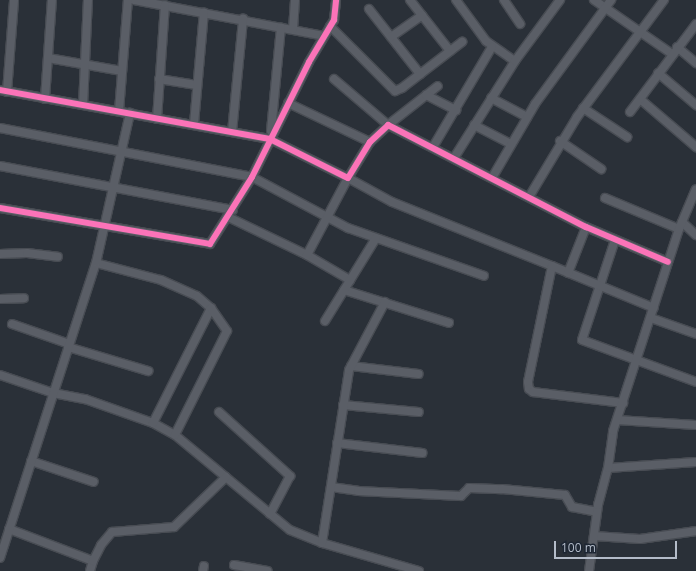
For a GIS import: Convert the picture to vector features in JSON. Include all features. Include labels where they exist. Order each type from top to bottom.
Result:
[{"type":"street","points":[[14,0],[4,91],[156,119],[271,137],[392,202],[654,308]]},
{"type":"street","points":[[45,99],[52,0]]},
{"type":"street","points":[[83,105],[88,0]]},
{"type":"street","points":[[119,112],[128,0]]},
{"type":"street","points":[[134,0],[243,19],[324,36]]},
{"type":"street","points":[[293,29],[294,0]]},
{"type":"street","points":[[0,208],[208,245],[233,210],[252,177],[288,103],[336,15],[336,0]]},
{"type":"street","points":[[410,0],[450,51]]},
{"type":"street","points":[[456,0],[492,47],[515,61]]},
{"type":"street","points":[[504,0],[520,24]]},
{"type":"street","points":[[454,158],[515,61],[560,0]]},
{"type":"street","points":[[594,0],[640,31],[696,63]]},
{"type":"street","points":[[492,178],[527,117],[611,0]]},
{"type":"street","points":[[529,197],[560,141],[664,0]]},
{"type":"street","points":[[156,119],[165,5]]},
{"type":"street","points":[[369,9],[420,74]]},
{"type":"street","points":[[194,124],[204,12]]},
{"type":"street","points":[[391,37],[422,15]]},
{"type":"street","points":[[232,132],[243,19]]},
{"type":"street","points":[[630,112],[674,51],[696,24]]},
{"type":"street","points":[[330,26],[395,90],[420,74],[462,42]]},
{"type":"street","points":[[271,137],[281,27]]},
{"type":"street","points":[[433,148],[492,47]]},
{"type":"street","points":[[48,58],[122,71]]},
{"type":"street","points":[[658,73],[696,105]]},
{"type":"street","points":[[160,78],[197,85]]},
{"type":"street","points":[[334,79],[388,125],[586,227],[668,262]]},
{"type":"street","points":[[307,255],[348,178],[370,142],[388,125],[438,86]]},
{"type":"street","points":[[426,95],[456,110]]},
{"type":"street","points":[[491,98],[527,117]]},
{"type":"street","points":[[640,99],[696,147]]},
{"type":"street","points":[[288,103],[370,142]]},
{"type":"street","points":[[583,108],[627,137]]},
{"type":"street","points":[[0,558],[52,393],[96,263],[111,188],[130,113]]},
{"type":"street","points":[[474,125],[511,144]]},
{"type":"street","points":[[0,128],[252,177],[348,228],[484,276]]},
{"type":"street","points":[[560,141],[601,169]]},
{"type":"street","points":[[0,166],[233,210]]},
{"type":"street","points":[[589,571],[597,512],[608,468],[611,438],[638,359],[680,225],[696,189]]},
{"type":"street","points":[[605,198],[680,225],[696,235]]},
{"type":"street","points":[[228,217],[307,255],[350,280]]},
{"type":"street","points":[[568,272],[586,227]]},
{"type":"street","points":[[325,321],[376,238]]},
{"type":"street","points":[[615,240],[598,285],[582,340],[638,359],[696,382]]},
{"type":"street","points":[[0,254],[27,253],[58,257]]},
{"type":"street","points":[[96,263],[161,280],[197,296],[211,308],[227,331],[175,435]]},
{"type":"street","points":[[552,266],[528,382],[529,389],[533,392],[623,402]]},
{"type":"street","points":[[344,290],[449,323]]},
{"type":"street","points":[[0,299],[24,298]]},
{"type":"street","points":[[322,543],[343,405],[351,366],[385,302]]},
{"type":"street","points":[[153,423],[211,308]]},
{"type":"street","points":[[650,318],[696,334]]},
{"type":"street","points":[[12,324],[68,346],[148,371]]},
{"type":"street","points":[[351,366],[419,374]]},
{"type":"street","points":[[0,375],[52,393],[85,399],[153,423],[175,435],[290,530],[322,543],[419,571]]},
{"type":"street","points":[[343,405],[419,412]]},
{"type":"street","points":[[219,412],[290,476],[270,514]]},
{"type":"street","points":[[617,420],[696,425]]},
{"type":"street","points":[[337,443],[422,453]]},
{"type":"street","points":[[31,461],[94,482]]},
{"type":"street","points":[[608,468],[696,462]]},
{"type":"street","points":[[90,571],[101,545],[112,532],[174,527],[226,477]]},
{"type":"street","points":[[331,487],[351,490],[461,496],[469,488],[502,489],[565,495],[572,507],[597,512]]},
{"type":"street","points":[[9,529],[93,561]]},
{"type":"street","points":[[594,536],[640,539],[696,531]]},
{"type":"street","points":[[385,571],[388,562]]},
{"type":"street","points":[[234,565],[267,571]]},
{"type":"cycle path","points":[[0,208],[210,244],[252,177],[309,62],[334,20],[336,0]]},
{"type":"cycle path","points":[[0,90],[270,139],[348,178],[370,142],[388,125],[586,227],[668,262]]}]
